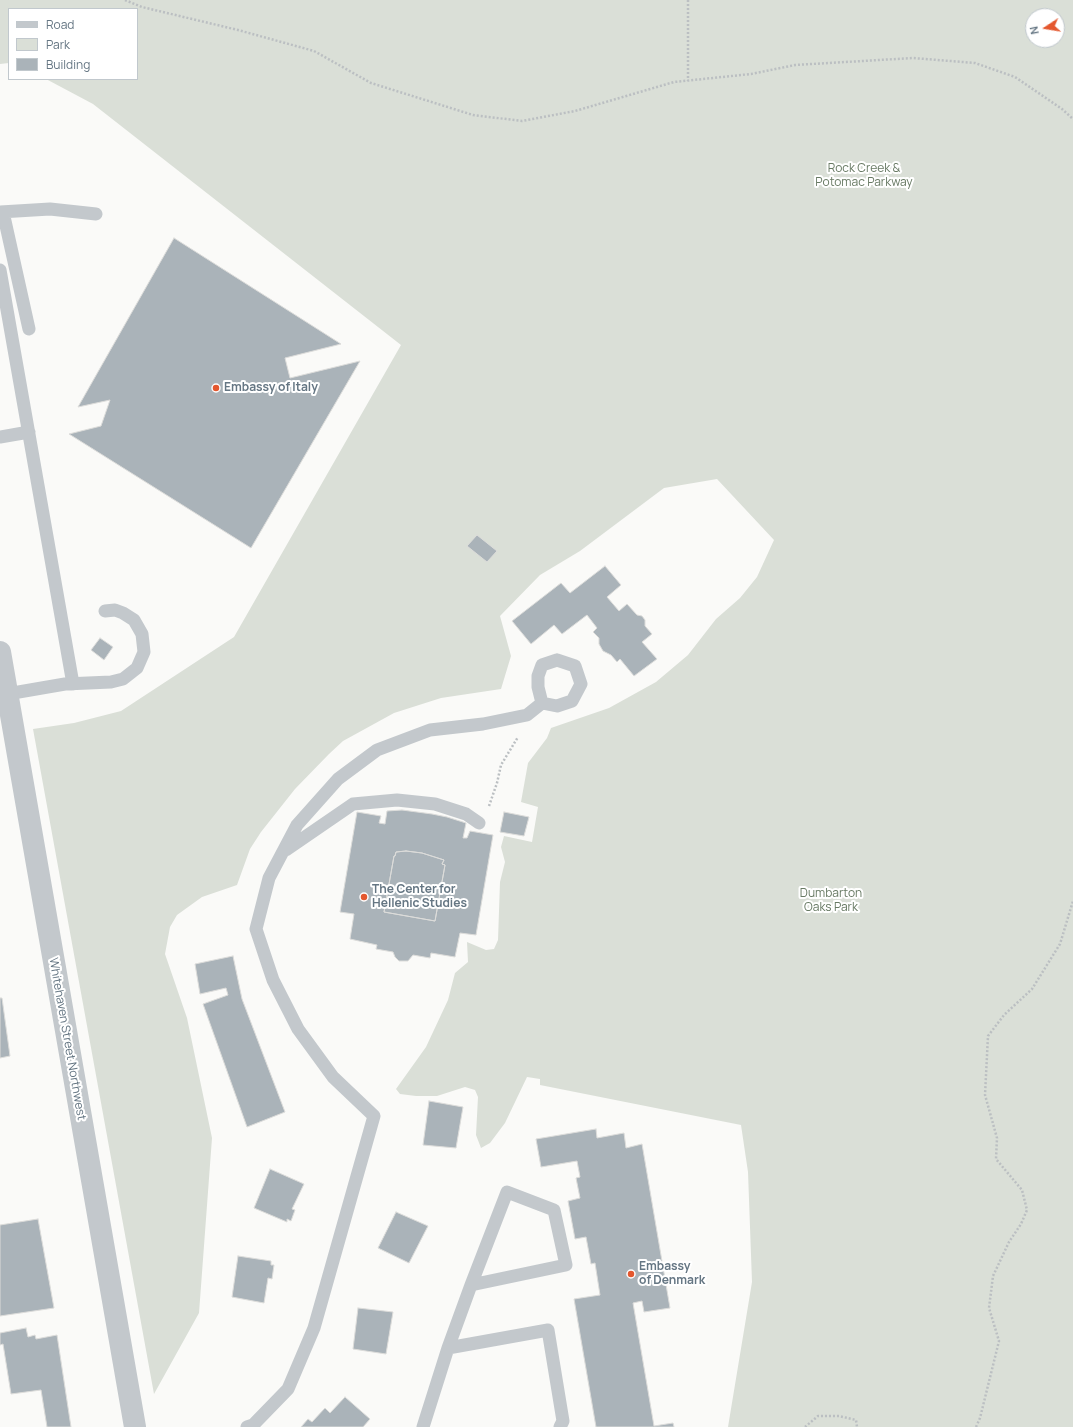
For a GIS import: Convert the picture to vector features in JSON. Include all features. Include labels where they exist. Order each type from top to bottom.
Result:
[{"type":"street","name":"Whitehaven Street Northwest","points":[[0,652],[7,694],[5,719],[135,1427]]},
{"type":"lane","points":[[29,329],[1,212],[50,209],[96,214]]},
{"type":"lane","points":[[0,270],[73,684]]},
{"type":"lane","points":[[0,437],[29,432]]},
{"type":"lane","points":[[7,694],[73,684],[111,682],[123,679],[137,668],[144,652],[142,634],[134,620],[123,613],[115,610],[105,611]]},
{"type":"lane","points":[[247,1427],[253,1425],[288,1389],[314,1328],[374,1116],[332,1077],[298,1029],[273,980],[256,929],[269,878],[297,825],[338,779],[377,750],[430,730],[483,724],[527,715],[542,703]]},
{"type":"lane","points":[[282,852],[353,804],[397,800],[435,804],[466,814],[479,823]]},
{"type":"lane","points":[[423,1427],[448,1348],[471,1285],[507,1192],[554,1210],[566,1265],[471,1285]]},
{"type":"lane","points":[[448,1348],[548,1330],[562,1421],[560,1427]]},
{"type":"path","points":[[125,0],[142,7],[238,30],[314,52],[371,83],[473,115],[522,121],[575,111],[674,82],[751,74],[795,65],[913,58],[975,63],[1015,77],[1062,109],[1073,119]]},
{"type":"path","points":[[688,0],[688,81]]},
{"type":"path","points":[[479,823],[488,813],[489,801],[497,783],[501,765],[517,739],[527,715]]},
{"type":"path","points":[[976,1427],[980,1418],[999,1340],[989,1308],[993,1276],[1008,1242],[1021,1224],[1027,1210],[1022,1190],[996,1159],[997,1138],[985,1095],[988,1036],[1004,1015],[1032,989],[1036,983],[1060,944],[1073,901]]},
{"type":"path","points":[[805,1427],[818,1416],[839,1416],[856,1420],[857,1427]]},
{"type":"green space","points":[[0,0],[1073,0],[1073,1427],[728,1427],[752,1282],[748,1172],[741,1125],[540,1085],[540,1079],[527,1077],[505,1123],[490,1143],[481,1148],[476,1135],[478,1097],[475,1090],[465,1087],[437,1096],[416,1096],[400,1094],[396,1089],[426,1047],[448,1000],[455,973],[468,962],[467,942],[486,950],[494,949],[498,940],[500,882],[505,862],[501,847],[504,836],[532,842],[538,807],[521,802],[528,763],[547,738],[551,728],[609,708],[656,682],[688,655],[716,619],[740,598],[757,577],[774,540],[717,479],[664,488],[580,551],[540,575],[500,616],[511,656],[501,689],[441,698],[394,713],[343,741],[295,789],[261,832],[250,849],[237,885],[202,897],[177,915],[170,927],[165,954],[187,1018],[212,1138],[199,1313],[154,1394],[33,729],[74,723],[121,711],[234,637],[401,345],[93,104],[48,80],[138,80],[138,8],[8,8],[8,63],[0,64]]},
{"type":"building","name":"Embassy of Italy","points":[[174,238],[341,344],[285,358],[290,378],[360,361],[251,548],[69,434],[101,426],[110,400],[78,407]]},
{"type":"building","points":[[477,535],[497,551],[487,562],[467,546]]},
{"type":"building","points":[[605,566],[621,585],[607,597],[619,611],[627,604],[637,615],[642,616],[645,620],[645,626],[652,634],[642,642],[657,659],[634,676],[620,659],[617,662],[611,655],[603,651],[599,644],[599,638],[593,632],[597,628],[587,615],[562,634],[554,625],[531,644],[512,621],[561,583],[570,593]]},
{"type":"building","points":[[100,638],[113,647],[104,660],[91,650]]},
{"type":"building","name":"The Center for Hellenic Studies","points":[[402,810],[432,814],[466,823],[463,838],[467,838],[470,831],[493,835],[476,935],[460,933],[455,957],[431,953],[430,958],[413,955],[408,961],[399,961],[393,952],[376,949],[377,945],[350,939],[354,914],[340,912],[357,812],[381,816],[379,823],[385,824],[387,811]],"holes":[[[406,851],[422,853],[444,860],[442,864],[445,865],[435,921],[384,912],[396,852]]]},
{"type":"building","points":[[504,812],[529,817],[524,836],[500,832]]},
{"type":"building","points":[[406,851],[422,853],[444,860],[442,864],[445,865],[435,921],[384,912],[394,856],[396,852]]},
{"type":"building","points":[[233,956],[242,999],[285,1112],[247,1127],[203,1004],[228,995],[226,988],[200,994],[195,964]]},
{"type":"building","points":[[0,998],[2,998],[10,1056],[0,1058]]},
{"type":"building","points":[[429,1101],[463,1107],[456,1148],[423,1145]]},
{"type":"building","name":"Embassy of Denmark","points":[[596,1129],[597,1138],[624,1133],[626,1148],[642,1144],[670,1308],[644,1312],[642,1301],[633,1303],[654,1426],[673,1423],[674,1427],[596,1427],[574,1299],[600,1295],[595,1263],[591,1264],[586,1237],[575,1239],[568,1201],[580,1198],[576,1178],[580,1177],[577,1161],[541,1167],[536,1139]]},
{"type":"building","points":[[270,1169],[304,1184],[292,1209],[295,1210],[291,1221],[287,1219],[287,1222],[254,1208]]},
{"type":"building","points":[[396,1212],[428,1226],[409,1263],[378,1248]]},
{"type":"building","points":[[38,1219],[54,1308],[0,1316],[0,1225]]},
{"type":"building","points":[[238,1256],[271,1261],[271,1265],[274,1265],[272,1279],[268,1278],[264,1303],[232,1297]]},
{"type":"building","points":[[358,1308],[393,1312],[386,1354],[353,1349]]},
{"type":"building","points":[[26,1328],[28,1337],[35,1335],[36,1339],[57,1335],[71,1427],[47,1427],[41,1390],[11,1394],[3,1344],[0,1345],[0,1333]]},
{"type":"building","points":[[345,1397],[370,1419],[363,1427],[301,1427],[308,1419],[312,1422],[325,1408],[330,1413]]},
{"type":"place","name":"Embassy of Italy","points":[[216,388]]},
{"type":"place","name":"The Center for Hellenic Studies","points":[[364,897]]},
{"type":"place","name":"Embassy of Denmark","points":[[631,1274]]},
{"type":"park label","name":"Rock Creek & Potomac Parkway","points":[[864,176]]},
{"type":"park label","name":"Dumbarton Oaks Park","points":[[831,901]]}]
